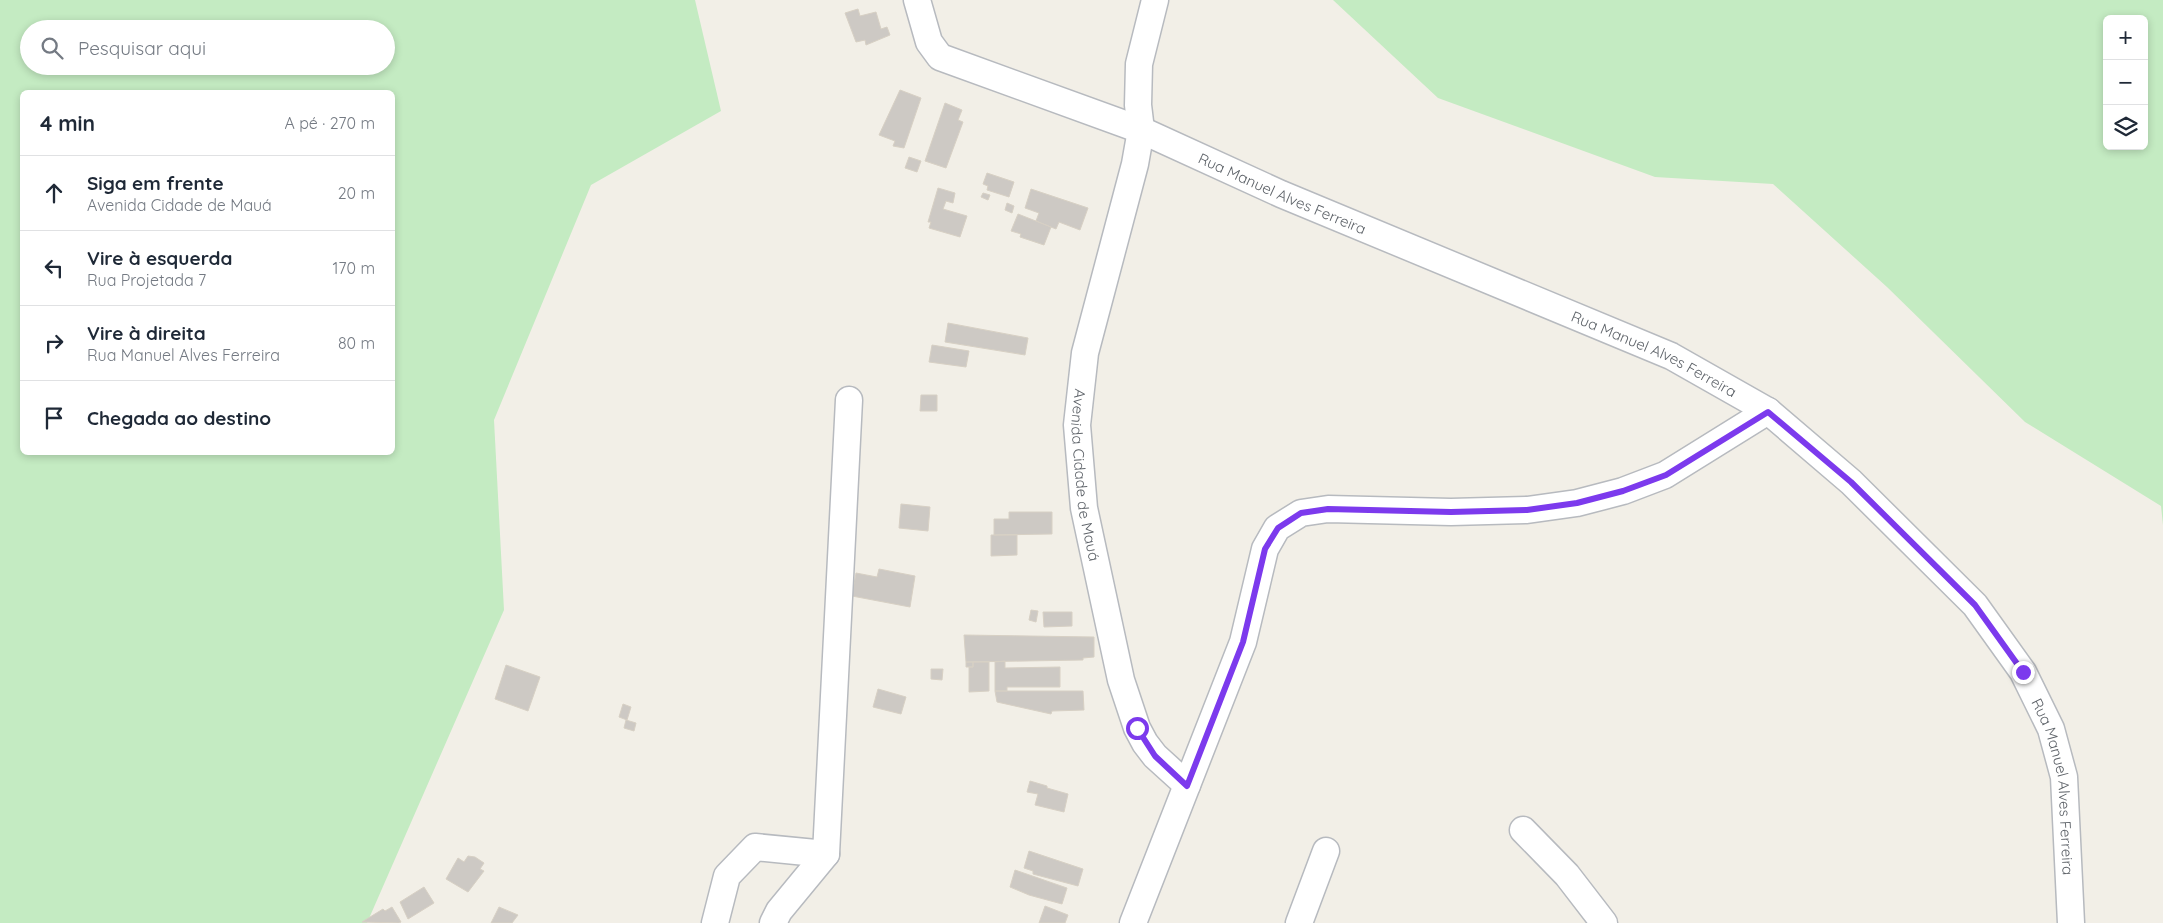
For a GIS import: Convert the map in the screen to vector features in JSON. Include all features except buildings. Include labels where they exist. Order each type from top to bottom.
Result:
[{"type":"street","name":"Rua Manuel Alves Ferreira","points":[[917,0],[928,42],[940,58],[1141,130],[1281,194],[1671,356],[1768,412],[1851,482],[1975,605],[2023,672],[2052,729],[2064,777],[2071,923]]},
{"type":"street","name":"Avenida Cidade de Mauá","points":[[1154,0],[1139,64],[1138,105],[1141,130],[1135,164],[1085,353],[1077,425],[1084,508],[1121,680],[1137,728],[1145,743],[1155,756],[1187,786]]},
{"type":"street","points":[[773,923],[779,911],[826,854],[849,400]]},
{"type":"street","points":[[1133,923],[1243,642],[1265,549],[1278,528],[1301,513],[1328,509],[1451,512],[1527,510],[1577,503],[1623,491],[1666,475],[1768,412]]},
{"type":"street","points":[[1523,830],[1567,875],[1604,923]]},
{"type":"street","points":[[715,923],[727,876],[755,848],[826,854]]},
{"type":"street","points":[[1299,923],[1326,851]]},
{"type":"green space","points":[[0,0],[695,0],[721,111],[591,185],[494,420],[504,610],[367,923],[0,923]]},
{"type":"green space","points":[[1333,0],[2163,0],[2163,525],[2161,506],[2025,422],[1887,287],[1773,184],[1655,177],[1438,98]]},
{"type":"route","points":[[1137,728],[1155,756],[1187,786],[1243,642],[1265,549],[1278,528],[1301,513],[1328,509],[1451,512],[1527,510],[1577,503],[1623,491],[1666,475],[1768,412],[1851,482],[1975,605],[2023,672]]}]
